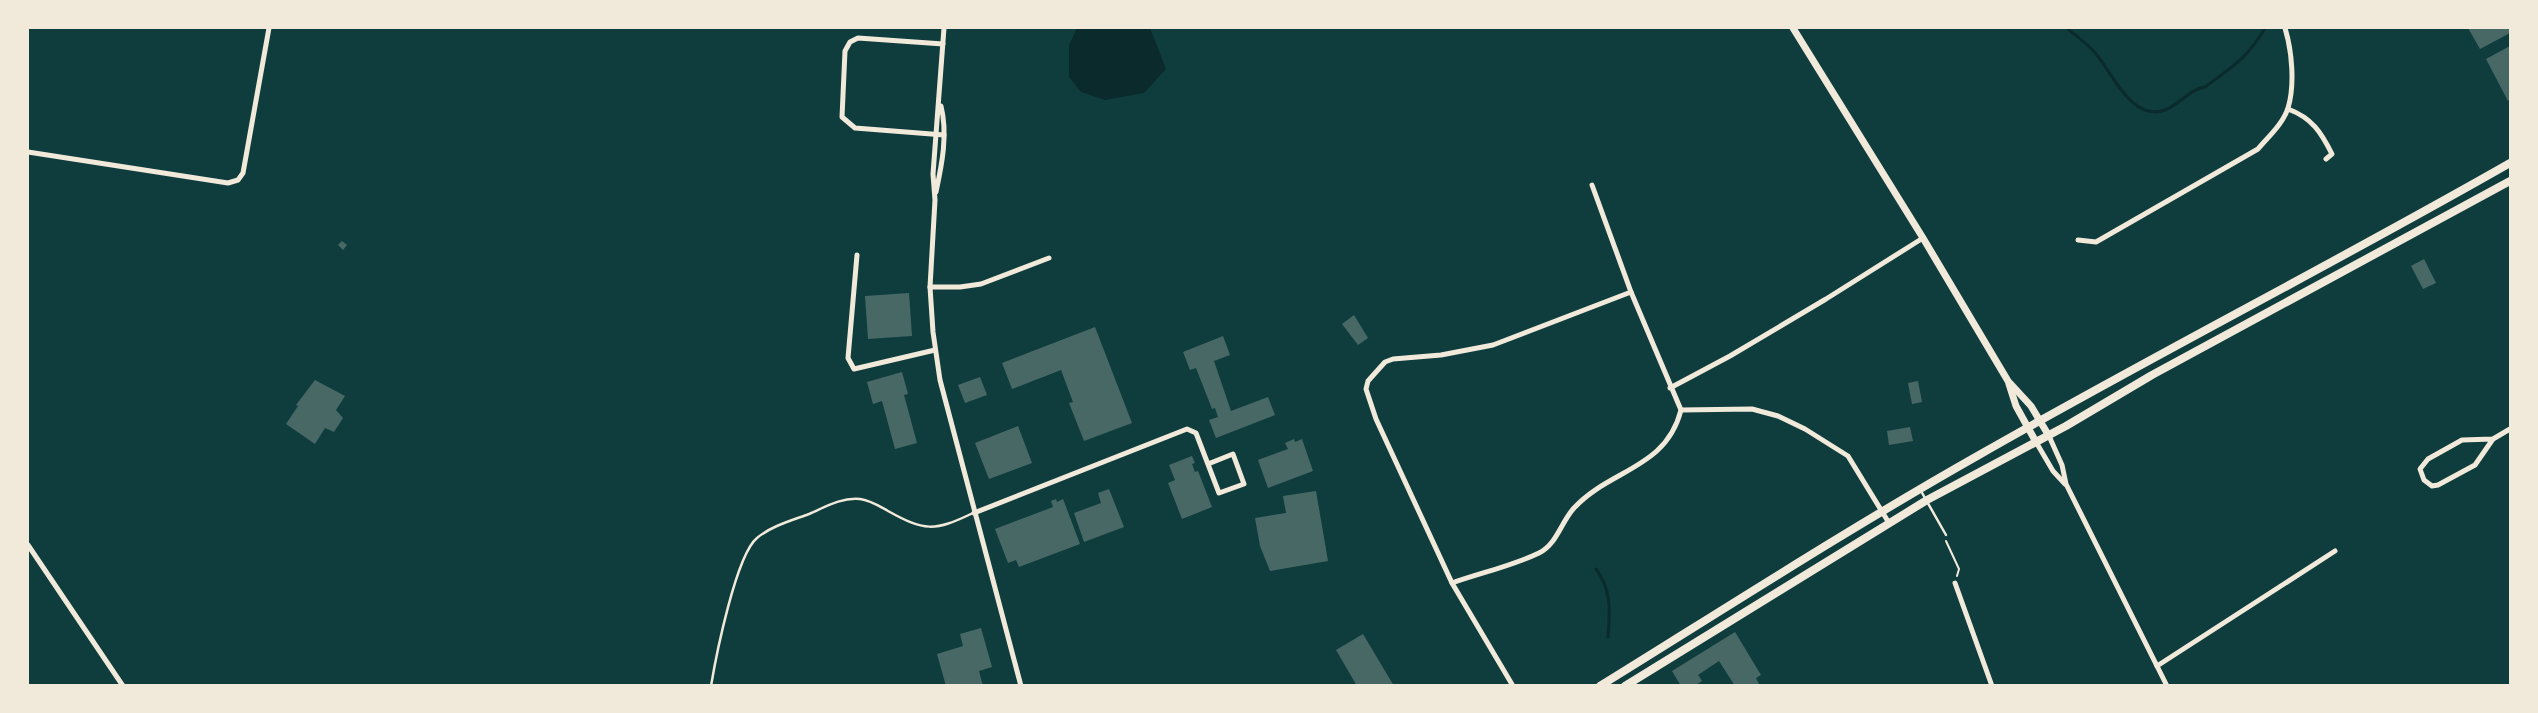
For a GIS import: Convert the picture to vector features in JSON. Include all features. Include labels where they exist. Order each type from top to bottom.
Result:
[{"type":"main road","points":[[1600,686],[1920,489],[2135,367],[2409,220],[2510,163]]},
{"type":"main road","points":[[1625,686],[1927,500],[2048,436],[2152,375],[2510,181]]},
{"type":"street","points":[[28,152],[228,182],[238,180],[243,173],[269,28]]},
{"type":"street","points":[[935,200],[933,174],[940,103],[944,28]]},
{"type":"street","points":[[1793,28],[1923,238],[2008,381],[2031,406],[2040,421],[2062,465],[2066,484],[2167,686]]},
{"type":"street","points":[[2078,240],[2096,242],[2258,149],[2288,109],[2292,69],[2291,54],[2285,28]]},
{"type":"street","points":[[943,44],[858,38],[850,42],[845,51],[842,117],[855,128],[944,135]]},
{"type":"street","points":[[940,103],[944,135],[942,163],[935,200],[930,286],[935,350],[974,513],[1021,686]]},
{"type":"street","points":[[2288,109],[2305,115],[2324,138],[2332,154],[2326,159]]},
{"type":"street","points":[[1452,583],[1546,549],[1573,509],[1594,490],[1656,454],[1677,426],[1681,410],[1670,388],[1631,292],[1592,185]]},
{"type":"street","points":[[1670,388],[1730,356],[1818,304],[1923,238]]},
{"type":"street","points":[[857,255],[848,358],[854,369],[935,350]]},
{"type":"street","points":[[930,286],[960,287],[981,284],[1049,258]]},
{"type":"street","points":[[1513,686],[1452,583],[1370,404],[1366,389],[1368,382],[1385,362],[1393,359],[1441,355],[1493,345],[1631,292]]},
{"type":"street","points":[[2008,381],[2016,406],[2028,428],[2053,471],[2066,484]]},
{"type":"street","points":[[1681,410],[1752,409],[1778,416],[1805,429],[1848,456],[1889,523]]},
{"type":"street","points":[[2493,439],[2462,440],[2428,459],[2420,468],[2424,480],[2432,486],[2438,485],[2475,465],[2493,439],[2510,429]]},
{"type":"street","points":[[974,513],[1187,430],[1196,433],[1219,493],[1244,484],[1233,454],[1208,464]]},
{"type":"street","points":[[28,546],[123,686]]},
{"type":"street","points":[[2157,666],[2335,551]]},
{"type":"street","points":[[1955,583],[1992,686]]},
{"type":"lane","points":[[1920,489],[1946,535]]},
{"type":"lane","points":[[711,686],[728,606],[744,557],[757,538],[841,500],[859,499],[873,502],[914,525],[922,527],[940,526],[974,513]]},
{"type":"path","points":[[1946,535],[1945,540],[1959,569],[1955,583]]},
{"type":"water","points":[[1077,28],[1150,28],[1166,69],[1144,93],[1105,100],[1081,92],[1069,77],[1069,45]]},
{"type":"building","points":[[2468,28],[2510,28],[2510,33],[2480,49]]},
{"type":"building","points":[[2510,46],[2510,99],[2508,101],[2486,59]]},
{"type":"building","points":[[342,241],[347,245],[343,250],[338,245]]},
{"type":"building","points":[[2424,259],[2436,283],[2423,289],[2411,266]]},
{"type":"building","points":[[909,293],[912,336],[868,339],[865,296]]},
{"type":"building","points":[[1354,315],[1368,338],[1358,345],[1342,324]]},
{"type":"building","points":[[1095,327],[1132,423],[1084,441],[1069,403],[1073,402],[1061,370],[1012,389],[1002,363]]},
{"type":"building","points":[[1223,336],[1230,355],[1214,361],[1231,411],[1268,397],[1275,415],[1216,438],[1209,420],[1218,417],[1215,408],[1212,409],[1196,368],[1190,370],[1183,352]]},
{"type":"building","points":[[902,372],[908,394],[904,395],[917,443],[895,449],[882,401],[873,404],[867,382]]},
{"type":"building","points":[[980,377],[987,395],[965,403],[958,385]]},
{"type":"building","points":[[315,380],[345,396],[336,410],[343,418],[334,432],[325,428],[315,444],[286,424],[298,406],[296,405]]},
{"type":"building","points":[[1918,381],[1922,402],[1912,404],[1908,383]]},
{"type":"building","points":[[1018,426],[1032,463],[989,479],[975,443]]},
{"type":"building","points":[[1910,427],[1913,441],[1889,445],[1887,431]]},
{"type":"building","points":[[1294,439],[1295,442],[1302,439],[1313,471],[1268,488],[1258,460],[1288,449],[1285,443]]},
{"type":"building","points":[[1192,456],[1195,463],[1192,464],[1195,472],[1198,471],[1212,507],[1182,519],[1168,483],[1175,480],[1169,465]]},
{"type":"building","points":[[1109,489],[1124,527],[1084,542],[1074,513],[1101,503],[1098,493]]},
{"type":"building","points":[[1316,491],[1328,561],[1270,571],[1260,546],[1255,518],[1286,513],[1283,496]]},
{"type":"building","points":[[1056,499],[1057,502],[1063,499],[1080,544],[1019,567],[1016,560],[1008,563],[995,529],[1053,507],[1051,501]]},
{"type":"building","points":[[981,628],[992,667],[979,671],[983,686],[946,686],[937,654],[963,646],[960,634]]},
{"type":"building","points":[[1735,632],[1761,675],[1756,678],[1760,686],[1735,686],[1719,661],[1698,675],[1702,681],[1694,686],[1681,686],[1672,671]]},
{"type":"building","points":[[1363,634],[1394,686],[1357,686],[1336,650]]},
{"type":"waterway","points":[[2067,28],[2093,50],[2124,94],[2133,103],[2153,112],[2165,110],[2200,88],[2205,87],[2224,73],[2245,55],[2265,28]]},
{"type":"waterway","points":[[1596,569],[1605,585],[1609,602],[1608,637]]}]
